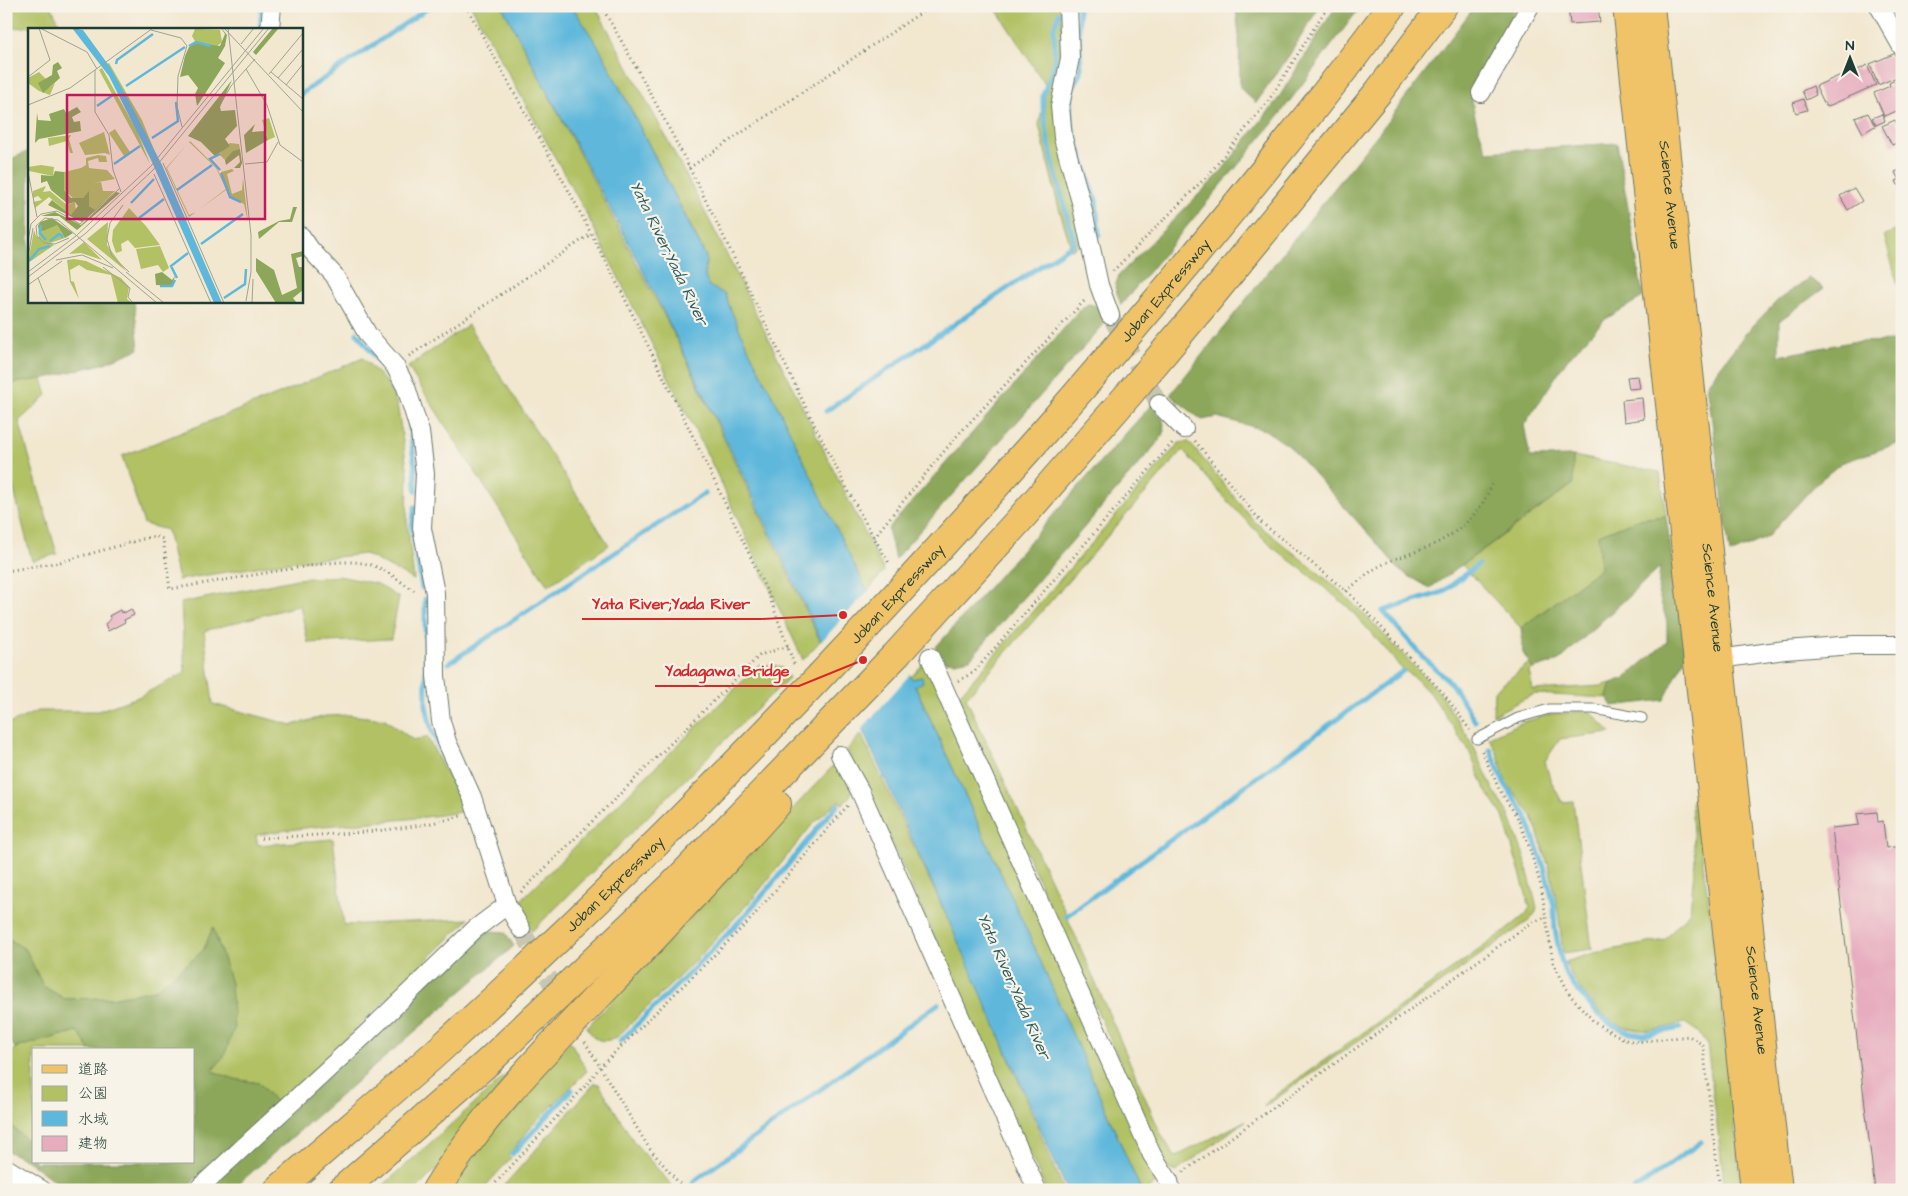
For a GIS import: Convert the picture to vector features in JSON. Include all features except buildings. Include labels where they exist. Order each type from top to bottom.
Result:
[{"type":"main road","name":"Joban Expressway","points":[[278,1190],[438,1051],[645,856],[816,682],[894,599],[1094,375],[1348,66],[1392,6]]},
{"type":"main road","points":[[436,1190],[466,1144],[519,1080],[688,902],[837,738],[894,656],[1022,517],[1154,365],[1379,91],[1443,6]]},
{"type":"main road","name":"Science Avenue","points":[[1627,6],[1755,1190]]},
{"type":"main road","name":"Science Avenue","points":[[1650,6],[1719,659],[1778,1190]]},
{"type":"main road","points":[[342,1190],[488,1062],[673,885],[837,738]]},
{"type":"main road","points":[[263,1190],[438,1051]]},
{"type":"street","points":[[270,28],[272,6]]},
{"type":"street","points":[[1068,6],[1070,58],[1060,106],[1063,138],[1081,202],[1099,284],[1110,315]]},
{"type":"street","points":[[1481,92],[1530,6]]},
{"type":"street","points":[[1879,6],[1902,47]]},
{"type":"street","points":[[302,237],[334,275],[368,335],[395,366],[406,387],[420,432],[424,474],[422,528],[435,593],[436,676],[441,721],[447,742],[476,812],[507,905],[521,929]]},
{"type":"street","points":[[1159,404],[1184,430]]},
{"type":"street","points":[[1719,659],[1785,650],[1854,645],[1902,645]]},
{"type":"street","points":[[930,657],[1152,1155],[1170,1186]]},
{"type":"street","points":[[837,738],[1037,1190]]},
{"type":"street","points":[[197,1190],[366,1034],[475,929],[507,905]]},
{"type":"street","points":[[6,1168],[42,1190]]},
{"type":"lane","points":[[1477,739],[1518,718],[1549,709],[1594,709],[1642,718]]},
{"type":"path","points":[[466,6],[570,193],[623,295],[770,598],[794,664]]},
{"type":"path","points":[[601,6],[689,168],[820,436],[889,563]]},
{"type":"path","points":[[689,168],[931,6]]},
{"type":"path","points":[[874,537],[955,438],[1099,284],[1210,173],[1270,100],[1328,6]]},
{"type":"path","points":[[395,366],[591,234]]},
{"type":"path","points":[[945,690],[974,672],[1184,430],[1196,441],[1262,523],[1346,591],[1443,693],[1477,739],[1499,789],[1517,817],[1528,843],[1541,886],[1553,962],[1570,995],[1595,1023],[1626,1040],[1637,1042],[1689,1036],[1703,1045],[1720,1190]]},
{"type":"path","points":[[1346,591],[1379,566],[1428,547],[1459,529],[1480,509],[1488,496],[1492,483]]},
{"type":"path","points":[[6,571],[60,562],[154,536],[163,538],[170,589],[287,569],[346,562],[368,564],[391,573],[418,592],[435,593]]},
{"type":"path","points":[[507,905],[760,655],[789,646]]},
{"type":"path","points":[[489,1190],[589,1082],[599,1068],[749,921],[860,791]]},
{"type":"path","points":[[261,838],[382,830],[440,822],[476,812]]},
{"type":"path","points":[[1170,1186],[1531,923],[1546,917]]},
{"type":"path","points":[[581,1035],[648,1148],[685,1190]]},
{"type":"path","points":[[6,1048],[11,1054]]},
{"type":"green space","points":[[6,6],[51,6],[59,23],[6,29]]},
{"type":"green space","points":[[471,6],[502,6],[678,342],[820,641],[803,660],[714,468],[586,213]]},
{"type":"green space","points":[[572,6],[595,6],[721,243],[884,571],[867,592],[732,315],[725,294],[709,287],[705,277],[706,256],[601,51]]},
{"type":"green space","points":[[994,6],[1061,6],[1062,33],[1057,80],[1082,242],[1072,250],[1058,205],[1039,125],[1046,86]]},
{"type":"green space","points":[[1236,6],[1320,6],[1285,62],[1256,103],[1240,88]]},
{"type":"green space","points":[[1336,6],[1361,6],[1274,122],[1121,305],[1115,287],[1119,275],[1219,174],[1276,102]]},
{"type":"green space","points":[[1475,6],[1518,6],[1474,82],[1473,109],[1487,152],[1617,143],[1643,297],[1604,320],[1566,361],[1524,425],[1530,457],[1573,456],[1573,484],[1430,588],[1400,571],[1289,446],[1265,430],[1217,417],[1202,420],[1170,395],[1381,130]]},
{"type":"green space","points":[[28,151],[28,302],[134,302],[139,349],[102,364],[42,379],[6,384],[6,161]]},
{"type":"green space","points":[[1902,229],[1902,300],[1884,235]]},
{"type":"green space","points":[[1809,278],[1824,288],[1779,321],[1779,356],[1851,342],[1902,341],[1902,442],[1841,463],[1818,482],[1766,538],[1730,554],[1707,384],[1746,333],[1778,300]]},
{"type":"green space","points":[[1088,304],[1093,305],[1102,312],[1105,323],[895,559],[888,529],[1081,309]]},
{"type":"green space","points":[[468,325],[609,545],[548,586],[408,367]]},
{"type":"green space","points":[[363,358],[386,382],[397,404],[408,473],[407,521],[414,580],[365,554],[280,563],[178,580],[167,530],[144,524],[122,456],[274,396]]},
{"type":"green space","points":[[42,379],[47,395],[19,421],[57,554],[32,561],[6,460],[6,384]]},
{"type":"green space","points":[[1152,404],[1163,420],[1165,431],[1158,442],[970,659],[955,662],[945,661],[935,648]]},
{"type":"green space","points":[[1189,442],[1255,522],[1336,587],[1439,692],[1472,743],[1493,789],[1509,815],[1524,856],[1537,908],[1530,920],[1264,1107],[1270,1099],[1504,932],[1526,914],[1530,907],[1503,816],[1485,789],[1469,751],[1433,697],[1416,679],[1399,666],[1347,606],[1272,547],[1229,503],[1183,450],[966,698],[1062,905],[1160,1132],[1175,1157],[1245,1121],[1176,1172],[1168,1169],[957,698],[1179,443]]},
{"type":"green space","points":[[1573,456],[1660,472],[1666,516],[1639,519],[1600,569],[1521,628],[1462,565],[1572,485]]},
{"type":"green space","points":[[1666,516],[1686,656],[1664,700],[1612,706],[1607,698],[1611,683],[1625,678],[1667,642],[1667,622],[1658,592],[1660,567],[1559,661],[1533,669],[1523,653],[1521,628],[1600,569],[1598,535],[1639,519]]},
{"type":"green space","points":[[339,576],[378,584],[399,598],[391,639],[308,643],[300,605],[204,631],[213,704],[292,725],[326,716],[349,715],[385,719],[413,740],[427,737],[466,811],[256,835],[258,845],[333,839],[344,925],[469,919],[278,1105],[259,1083],[234,1079],[212,1071],[224,1056],[213,928],[203,951],[155,990],[111,998],[65,999],[43,986],[26,950],[6,937],[6,725],[38,711],[98,711],[138,697],[185,673],[181,603],[297,579]]},
{"type":"green space","points":[[926,661],[1163,1177],[1147,1190],[1141,1190],[1029,935],[915,685],[923,682],[921,677],[912,679],[911,677]]},
{"type":"green space","points":[[1529,663],[1533,669],[1529,671],[1533,690],[1601,686],[1611,683],[1607,698],[1534,694],[1493,715],[1494,691]]},
{"type":"green space","points":[[758,666],[781,667],[789,678],[532,931],[524,916],[522,899]]},
{"type":"green space","points":[[1590,711],[1611,733],[1560,739],[1545,761],[1550,779],[1562,802],[1573,801],[1592,949],[1563,953],[1558,910],[1550,870],[1532,816],[1506,782],[1498,755],[1489,737],[1523,722],[1551,714]]},
{"type":"green space","points":[[861,734],[972,970],[1064,1190],[1046,1190],[898,856],[847,750]]},
{"type":"green space","points":[[834,765],[849,778],[853,787],[852,792],[843,804],[838,801],[812,825],[755,896],[696,960],[617,1037],[603,1041],[596,1038],[587,1027]]},
{"type":"green space","points":[[1694,796],[1714,942],[1742,1190],[1725,1190],[1707,1044],[1698,1032],[1685,1023],[1656,1029],[1639,1030],[1627,1028],[1615,1022],[1594,1006],[1577,984],[1565,962],[1594,953],[1665,940],[1690,911],[1695,861],[1691,803]]},
{"type":"green space","points":[[213,927],[231,983],[234,1029],[224,1056],[212,1071],[234,1079],[259,1083],[278,1105],[183,1190],[67,1190],[29,1162],[6,1150],[6,1121],[32,1145],[32,1164],[195,1164],[195,1048],[89,1048],[77,1031],[15,1048],[6,1035],[6,937],[26,950],[43,986],[65,999],[111,998],[155,990],[203,951]]},
{"type":"green space","points":[[491,931],[505,932],[514,946],[231,1190],[206,1190],[476,936]]},
{"type":"green space","points":[[78,1031],[89,1048],[32,1048],[32,1145],[6,1121],[6,1060],[15,1048]]},
{"type":"green space","points":[[570,1041],[587,1071],[531,1127],[508,1156],[511,1158],[482,1190],[450,1190],[500,1119]]},
{"type":"green space","points":[[518,1064],[442,1163],[416,1190],[378,1190]]},
{"type":"green space","points":[[595,1083],[599,1084],[634,1142],[676,1190],[500,1190]]},
{"type":"water","points":[[502,6],[572,6],[601,51],[706,257],[705,277],[709,286],[725,294],[745,341],[895,647],[912,679],[922,677],[923,682],[915,686],[1029,935],[1141,1190],[1067,1190],[974,977],[878,765],[731,449],[637,259]]},
{"type":"pier","points":[[869,590],[911,673],[860,731],[819,644]]},
{"type":"waterway","points":[[260,28],[262,6]]},
{"type":"waterway","points":[[302,93],[431,6]]},
{"type":"waterway","points":[[1078,6],[1081,67],[1080,75],[1072,89],[1072,127],[1096,200],[1099,235]]},
{"type":"waterway","points":[[826,411],[1073,244],[1074,241],[1055,171],[1043,108],[1043,95],[1055,63],[1054,28],[1059,13]]},
{"type":"waterway","points":[[357,333],[394,382]]},
{"type":"waterway","points":[[409,422],[416,491]]},
{"type":"waterway","points":[[449,663],[705,493]]},
{"type":"waterway","points":[[415,507],[412,526],[422,588]]},
{"type":"waterway","points":[[1475,721],[1451,683],[1423,657],[1383,611],[1443,592],[1479,564]]},
{"type":"waterway","points":[[425,599],[426,705],[432,731],[465,804]]},
{"type":"waterway","points":[[1066,916],[1403,671]]},
{"type":"waterway","points":[[1490,749],[1503,781],[1526,816],[1545,870],[1554,906],[1555,929],[1560,955],[1564,970],[1573,985],[1596,1012],[1611,1024],[1630,1033],[1643,1035],[1680,1028]]},
{"type":"waterway","points":[[620,1041],[743,918],[838,805]]},
{"type":"waterway","points":[[693,1182],[938,1004]]},
{"type":"waterway","points":[[512,1154],[572,1090]]},
{"type":"waterway","points":[[1634,1190],[1701,1142]]},
{"type":"tunnel","points":[[1110,315],[1159,404]]},
{"type":"tunnel","points":[[521,929],[581,1035]]},
{"type":"place","name":"Yata River;Yada River","points":[[843,615]]},
{"type":"place","name":"Yadagawa Bridge","points":[[863,660]]}]
